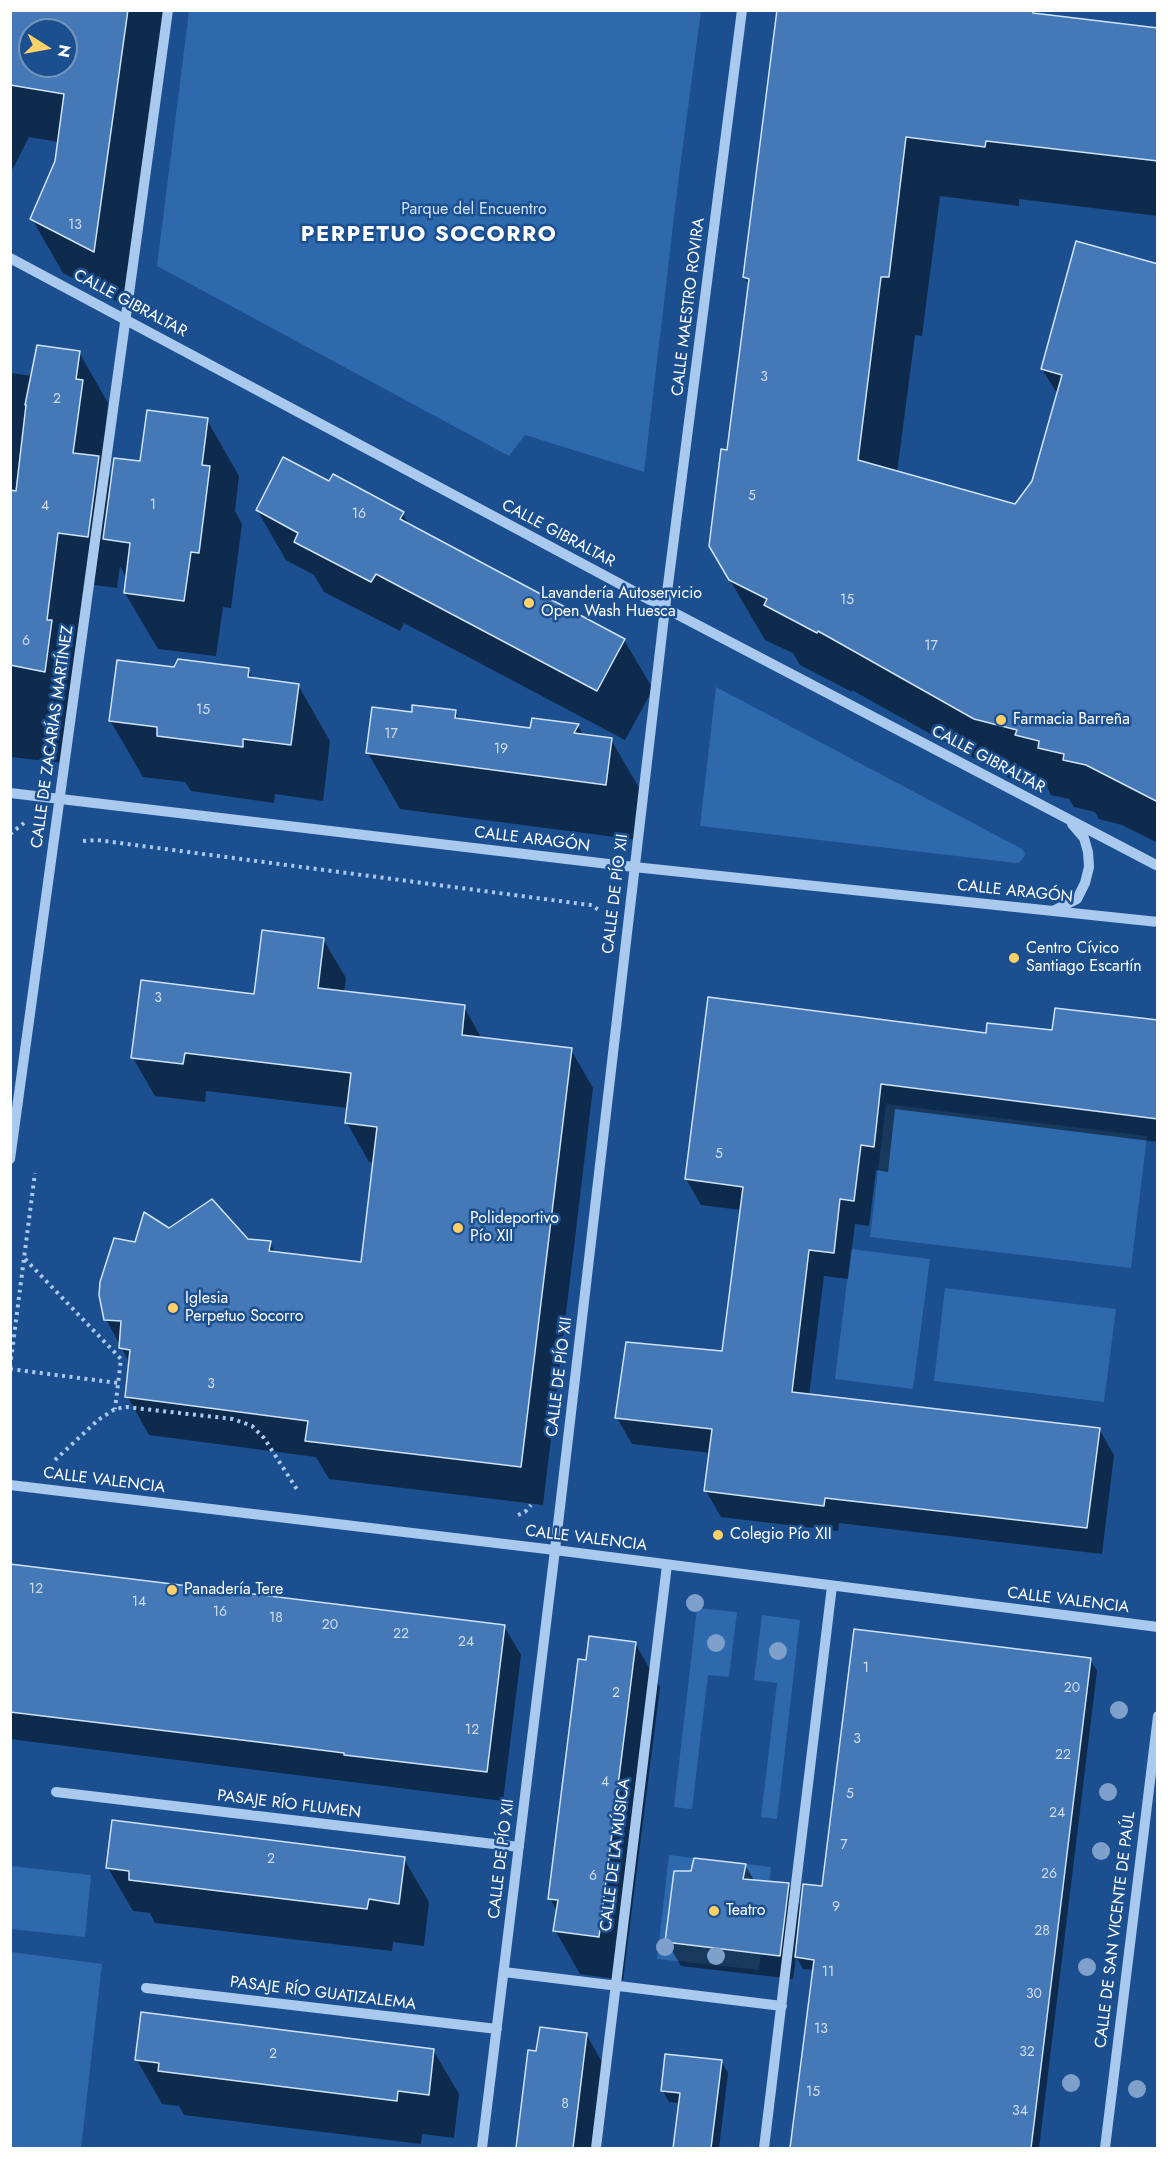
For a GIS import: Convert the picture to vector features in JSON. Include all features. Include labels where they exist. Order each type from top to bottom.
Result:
[{"type":"street","name":"CALLE DE ZACARÍAS MARTÍNEZ","points":[[10,1159],[168,10]]},
{"type":"street","name":"CALLE MAESTRO ROVIRA","points":[[665,608],[742,10]]},
{"type":"street","name":"CALLE GIBRALTAR","points":[[10,258],[665,608],[1158,866]]},
{"type":"street","name":"CALLE DE PÍO XII","points":[[482,2148],[555,1550],[665,608]]},
{"type":"street","name":"CALLE ARAGÓN","points":[[10,794],[634,867],[1158,922]]},
{"type":"street","points":[[1052,911],[1077,899],[1085,883],[1089,867],[1084,838],[1062,816]]},
{"type":"street","name":"CALLE VALENCIA","points":[[10,1485],[555,1550],[1158,1627]]},
{"type":"street","name":"CALLE DE LA MÚSICA","points":[[596,2148],[667,1565]]},
{"type":"street","points":[[764,2148],[832,1586]]},
{"type":"street","name":"CALLE DE SAN VICENTE DE PAÚL","points":[[1105,2148],[1158,1716]]},
{"type":"street","name":"PASAJE RÍO FLUMEN","points":[[56,1792],[519,1847]]},
{"type":"street","points":[[504,1972],[782,2006]]},
{"type":"street","name":"PASAJE RÍO GUATIZALEMA","points":[[146,1988],[497,2029]]},
{"type":"path","points":[[81,842],[88,839],[97,840],[592,905],[601,911],[605,920],[605,931],[627,934]]},
{"type":"path","points":[[36,1164],[10,1368],[118,1383]]},
{"type":"path","points":[[24,1259],[121,1359],[115,1409]]},
{"type":"path","points":[[54,1461],[98,1420],[115,1409],[126,1407],[242,1422],[252,1426],[264,1438],[298,1492]]},
{"type":"green space","name":"Parque del Encuentro","points":[[189,11],[701,11],[644,472],[525,435],[509,456],[157,266]]},
{"type":"green space","points":[[716,687],[1022,849],[1025,853],[1024,857],[1016,863],[700,826]]},
{"type":"green space","points":[[886,1104],[1147,1136],[1131,1268],[870,1237]]},
{"type":"green space","points":[[851,1249],[930,1259],[913,1389],[835,1379]]},
{"type":"green space","points":[[945,1288],[1116,1309],[1104,1402],[934,1381]]},
{"type":"green space","points":[[697,1608],[737,1612],[729,1677],[708,1675],[692,1809],[674,1807]]},
{"type":"green space","points":[[762,1615],[800,1620],[777,1819],[761,1817],[777,1683],[754,1680]]},
{"type":"green space","points":[[669,1855],[694,1858],[692,1872],[674,1871],[666,1942],[763,1881],[744,1879],[746,1864],[771,1867],[759,1970],[657,1959]]},
{"type":"green space","points":[[11,1866],[91,1875],[85,1937],[11,1929]]},
{"type":"green space","points":[[11,1952],[102,1964],[81,2148],[11,2148]]},
{"type":"building","points":[[10,10],[128,10],[94,252],[30,219],[55,161],[64,94],[10,85]]},
{"type":"building","points":[[777,10],[1033,10],[1033,13],[1158,28],[1158,161],[986,141],[985,147],[906,137],[889,277],[881,277],[858,460],[1015,504],[1032,481],[1062,375],[1041,369],[1076,241],[1158,264],[1158,802],[1086,765],[1063,760],[1064,754],[1038,748],[1039,741],[1015,735],[1017,730],[974,719],[818,631],[817,633],[764,605],[767,599],[729,580],[709,546],[721,449],[727,450],[749,279],[743,277]]},
{"type":"building","points":[[37,345],[80,351],[76,379],[83,380],[73,453],[99,456],[88,537],[58,533],[47,620],[52,620],[45,672],[10,665],[10,490],[16,491],[25,405]]},
{"type":"building","points":[[147,410],[208,418],[202,465],[210,466],[199,553],[191,552],[184,601],[124,593],[130,543],[103,539],[114,458],[140,461]]},
{"type":"building","points":[[283,457],[329,481],[333,474],[404,512],[400,519],[625,639],[597,691],[376,574],[371,582],[294,542],[298,533],[256,510]]},
{"type":"building","points":[[178,659],[249,668],[248,677],[299,684],[291,745],[243,739],[243,747],[157,736],[157,727],[109,721],[117,660],[174,667]]},
{"type":"building","points":[[412,705],[456,710],[455,718],[530,728],[532,718],[579,724],[574,733],[612,738],[606,785],[366,753],[372,707],[412,712]]},
{"type":"building","points":[[262,930],[324,938],[318,988],[465,1005],[462,1035],[572,1048],[521,1467],[305,1441],[308,1421],[125,1397],[130,1350],[119,1348],[121,1321],[104,1320],[99,1295],[100,1282],[114,1238],[135,1242],[144,1212],[169,1228],[212,1199],[248,1239],[271,1241],[269,1251],[361,1262],[377,1127],[345,1123],[351,1073],[185,1053],[183,1064],[131,1058],[141,980],[254,994]]},
{"type":"building","points":[[708,997],[986,1033],[987,1023],[1052,1030],[1055,1008],[1158,1020],[1158,1119],[881,1084],[874,1147],[861,1145],[854,1201],[840,1199],[834,1253],[809,1250],[792,1392],[1100,1428],[1087,1528],[825,1498],[824,1506],[704,1491],[712,1429],[615,1418],[626,1342],[722,1351],[743,1187],[685,1179]]},
{"type":"building","points":[[10,1564],[505,1625],[487,1772],[10,1712]]},
{"type":"building","points":[[854,1629],[1091,1658],[1031,2148],[790,2148],[814,1960],[795,1957],[803,1884],[822,1886]]},
{"type":"building","points":[[589,1636],[636,1642],[599,1937],[553,1931],[558,1900],[548,1899],[578,1659],[586,1660]]},
{"type":"building","points":[[112,1820],[405,1857],[399,1904],[369,1899],[367,1909],[129,1880],[129,1871],[106,1868]]},
{"type":"building","name":"Teatro","points":[[694,1858],[746,1864],[743,1879],[789,1883],[780,1956],[665,1942],[674,1871],[691,1871]]},
{"type":"building","points":[[141,2012],[434,2049],[429,2095],[398,2091],[397,2101],[158,2071],[159,2063],[135,2060]]},
{"type":"building","points":[[540,2027],[587,2033],[573,2148],[516,2148],[528,2050],[536,2051]]},
{"type":"building","points":[[665,2054],[722,2060],[711,2148],[673,2148],[680,2093],[661,2091]]},
{"type":"place","name":"Lavandería Autoservicio Open Wash Huesca","points":[[529,603]]},
{"type":"place","name":"Farmacia Barreña","points":[[1001,720]]},
{"type":"place","name":"Centro Cívico Santiago Escartín","points":[[1014,958]]},
{"type":"place","name":"Polideportivo Pío XII","points":[[458,1228]]},
{"type":"place","name":"Iglesia Perpetuo Socorro","points":[[173,1308]]},
{"type":"place","name":"Colegio Pío XII","points":[[718,1535]]},
{"type":"place","name":"Panadería Tere","points":[[172,1590]]},
{"type":"place","name":"Teatro","points":[[714,1911]]},
{"type":"district","name":"PERPETUO SOCORRO","points":[[429,236]]}]
